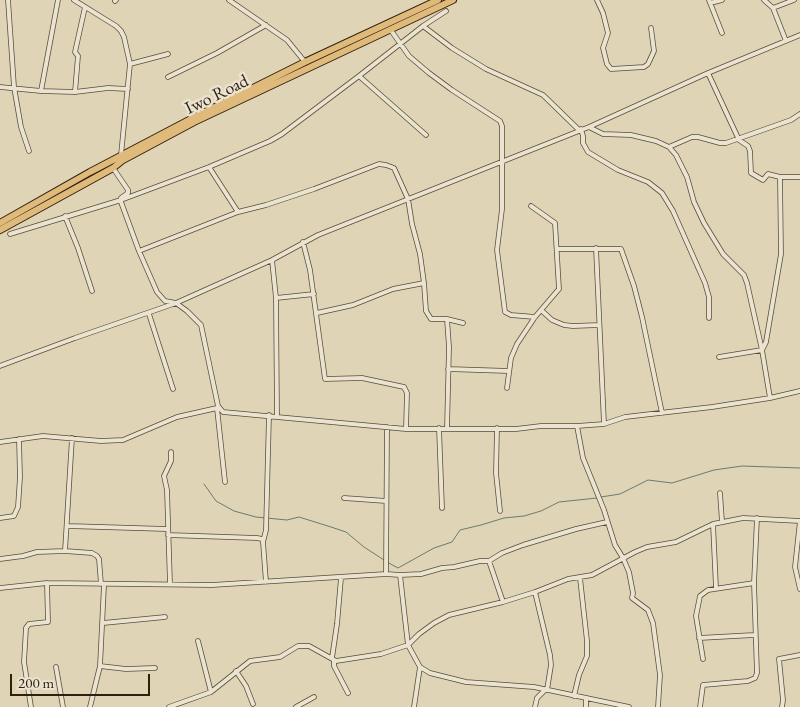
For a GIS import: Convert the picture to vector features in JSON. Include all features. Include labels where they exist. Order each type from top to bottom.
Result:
[{"type":"main road","name":"Iwo Road","points":[[0,230],[113,168],[123,160],[193,120],[305,62],[438,0]]},
{"type":"main road","name":"Iwo Road","points":[[0,223],[121,155],[453,0]]},
{"type":"street","points":[[8,0],[14,88],[21,126],[29,151]]},
{"type":"street","points":[[41,91],[58,0]]},
{"type":"street","points":[[74,0],[121,31],[126,44],[130,64],[121,155]]},
{"type":"street","points":[[229,0],[287,40],[305,62]]},
{"type":"street","points":[[597,0],[603,13],[608,33],[603,48],[607,64],[611,69],[644,67],[648,64],[654,51],[652,28]]},
{"type":"street","points":[[722,0],[709,2],[722,33]]},
{"type":"street","points":[[764,0],[773,8],[786,41]]},
{"type":"street","points":[[773,8],[794,0]]},
{"type":"street","points":[[74,92],[78,56],[75,52],[85,7]]},
{"type":"street","points":[[10,234],[121,200],[209,167],[282,134],[423,26],[446,12]]},
{"type":"street","points":[[168,77],[217,53],[266,25]]},
{"type":"street","points":[[423,26],[452,48],[486,69],[543,95],[580,130],[583,136],[583,143],[588,152],[618,170],[648,182],[662,193],[673,211],[705,284],[709,297],[709,318]]},
{"type":"street","points":[[390,29],[409,56],[429,73],[500,121],[502,126],[502,209],[497,250],[505,312],[511,315],[535,317]]},
{"type":"street","points":[[0,366],[176,303],[272,260],[303,242],[580,130],[708,73],[800,35]]},
{"type":"street","points":[[130,64],[168,54]]},
{"type":"street","points":[[708,73],[739,140],[748,146],[750,151],[750,171],[753,175],[763,180],[768,174],[780,177],[800,177]]},
{"type":"street","points":[[359,76],[426,135]]},
{"type":"street","points":[[0,86],[41,91],[74,92],[108,88],[128,89]]},
{"type":"street","points":[[669,147],[698,136],[720,143],[739,140],[799,116]]},
{"type":"street","points":[[589,126],[603,134],[637,136],[656,141],[669,147],[680,160],[694,202],[704,223],[723,254],[744,275],[748,283],[770,398]]},
{"type":"street","points":[[139,251],[238,212],[314,189],[379,164],[386,164],[394,168],[408,199],[424,283],[426,311],[431,320],[447,319],[462,322]]},
{"type":"street","points":[[209,167],[238,212]]},
{"type":"street","points":[[113,168],[128,190],[128,193],[121,200]]},
{"type":"street","points":[[762,350],[766,342],[781,254],[780,177]]},
{"type":"street","points":[[121,200],[139,251],[161,298],[176,303],[188,310],[201,325],[218,408],[225,482]]},
{"type":"street","points":[[507,388],[509,371],[517,344],[535,317],[558,289],[554,223],[531,206]]},
{"type":"street","points":[[66,216],[92,291]]},
{"type":"street","points":[[303,242],[314,294],[325,379],[362,378],[404,387],[407,393],[406,428]]},
{"type":"street","points":[[596,248],[604,424]]},
{"type":"street","points":[[557,249],[617,248],[623,252],[642,317],[662,413]]},
{"type":"street","points":[[272,260],[276,298],[277,416]]},
{"type":"street","points":[[317,313],[353,305],[393,289],[424,283]]},
{"type":"street","points":[[276,298],[314,294]]},
{"type":"street","points":[[541,310],[552,320],[564,325],[599,325]]},
{"type":"street","points":[[149,314],[173,390]]},
{"type":"street","points":[[447,319],[450,348],[447,428]]},
{"type":"street","points":[[719,357],[762,350]]},
{"type":"street","points":[[448,369],[509,371]]},
{"type":"street","points":[[0,442],[43,436],[101,441],[123,440],[177,417],[218,408],[225,413],[406,428],[516,429],[554,425],[577,426],[604,424],[625,418],[770,398],[800,391]]},
{"type":"street","points":[[266,582],[264,542],[266,530],[269,416]]},
{"type":"street","points":[[577,426],[580,449],[594,489],[602,505],[615,546],[629,572],[632,598],[648,610],[655,630],[660,675],[658,707]]},
{"type":"street","points":[[386,574],[387,427]]},
{"type":"street","points":[[440,428],[442,508]]},
{"type":"street","points":[[497,428],[496,473],[500,511]]},
{"type":"street","points":[[65,551],[72,438]]},
{"type":"street","points":[[0,518],[14,516],[18,507],[20,477],[19,439]]},
{"type":"street","points":[[170,584],[167,490],[164,473],[170,465],[171,452]]},
{"type":"street","points":[[720,493],[722,522]]},
{"type":"street","points":[[344,498],[386,501]]},
{"type":"street","points":[[170,707],[211,692],[250,661],[280,657],[303,645],[309,646],[333,659],[370,657],[408,645],[434,623],[449,615],[503,602],[535,592],[559,581],[598,573],[623,558],[647,548],[676,542],[713,524],[743,518],[800,521],[795,567],[800,589]]},
{"type":"street","points":[[700,707],[703,684],[748,681],[755,678],[754,583],[757,518]]},
{"type":"street","points":[[0,588],[47,583],[212,585],[386,574],[421,574],[442,568],[489,561],[502,553],[523,545],[576,528],[607,522]]},
{"type":"street","points":[[713,524],[716,588]]},
{"type":"street","points":[[68,526],[167,528]]},
{"type":"street","points":[[168,535],[257,538],[262,539],[264,542]]},
{"type":"street","points":[[0,559],[37,552],[65,551],[92,553],[99,559],[103,584],[103,623],[100,666],[90,707]]},
{"type":"street","points":[[489,561],[503,602]]},
{"type":"street","points":[[400,574],[408,645],[420,668],[430,673],[466,682],[534,687],[629,707]]},
{"type":"street","points":[[341,578],[333,659],[336,671],[348,693]]},
{"type":"street","points":[[574,696],[579,675],[587,656],[580,578]]},
{"type":"street","points":[[31,707],[24,662],[26,628],[29,624],[48,622],[47,583]]},
{"type":"street","points":[[703,659],[696,616],[700,596],[708,590],[716,588],[754,583]]},
{"type":"street","points":[[535,592],[551,665],[546,690],[537,698]]},
{"type":"street","points":[[103,623],[165,617]]},
{"type":"street","points":[[699,638],[754,635]]},
{"type":"street","points":[[198,641],[211,692]]},
{"type":"street","points":[[782,707],[779,659],[800,655]]},
{"type":"street","points":[[100,666],[126,669],[155,668]]},
{"type":"street","points":[[56,667],[63,707]]},
{"type":"street","points":[[414,707],[420,668]]},
{"type":"street","points":[[236,671],[246,686],[253,704]]},
{"type":"street","points":[[534,687],[537,698],[535,707]]},
{"type":"street","points":[[296,707],[314,697]]},
{"type":"street","points":[[586,698],[586,707]]},
{"type":"waterway","points":[[601,497],[620,494],[648,480],[672,483],[714,470],[742,466],[800,468]]},
{"type":"waterway","points":[[204,484],[216,501],[234,511],[256,517],[287,520],[299,517],[331,527],[346,532],[384,560]]},
{"type":"waterway","points":[[387,562],[398,568],[434,548],[452,542],[460,530],[504,518],[524,516],[541,511],[559,502],[597,498]]}]
